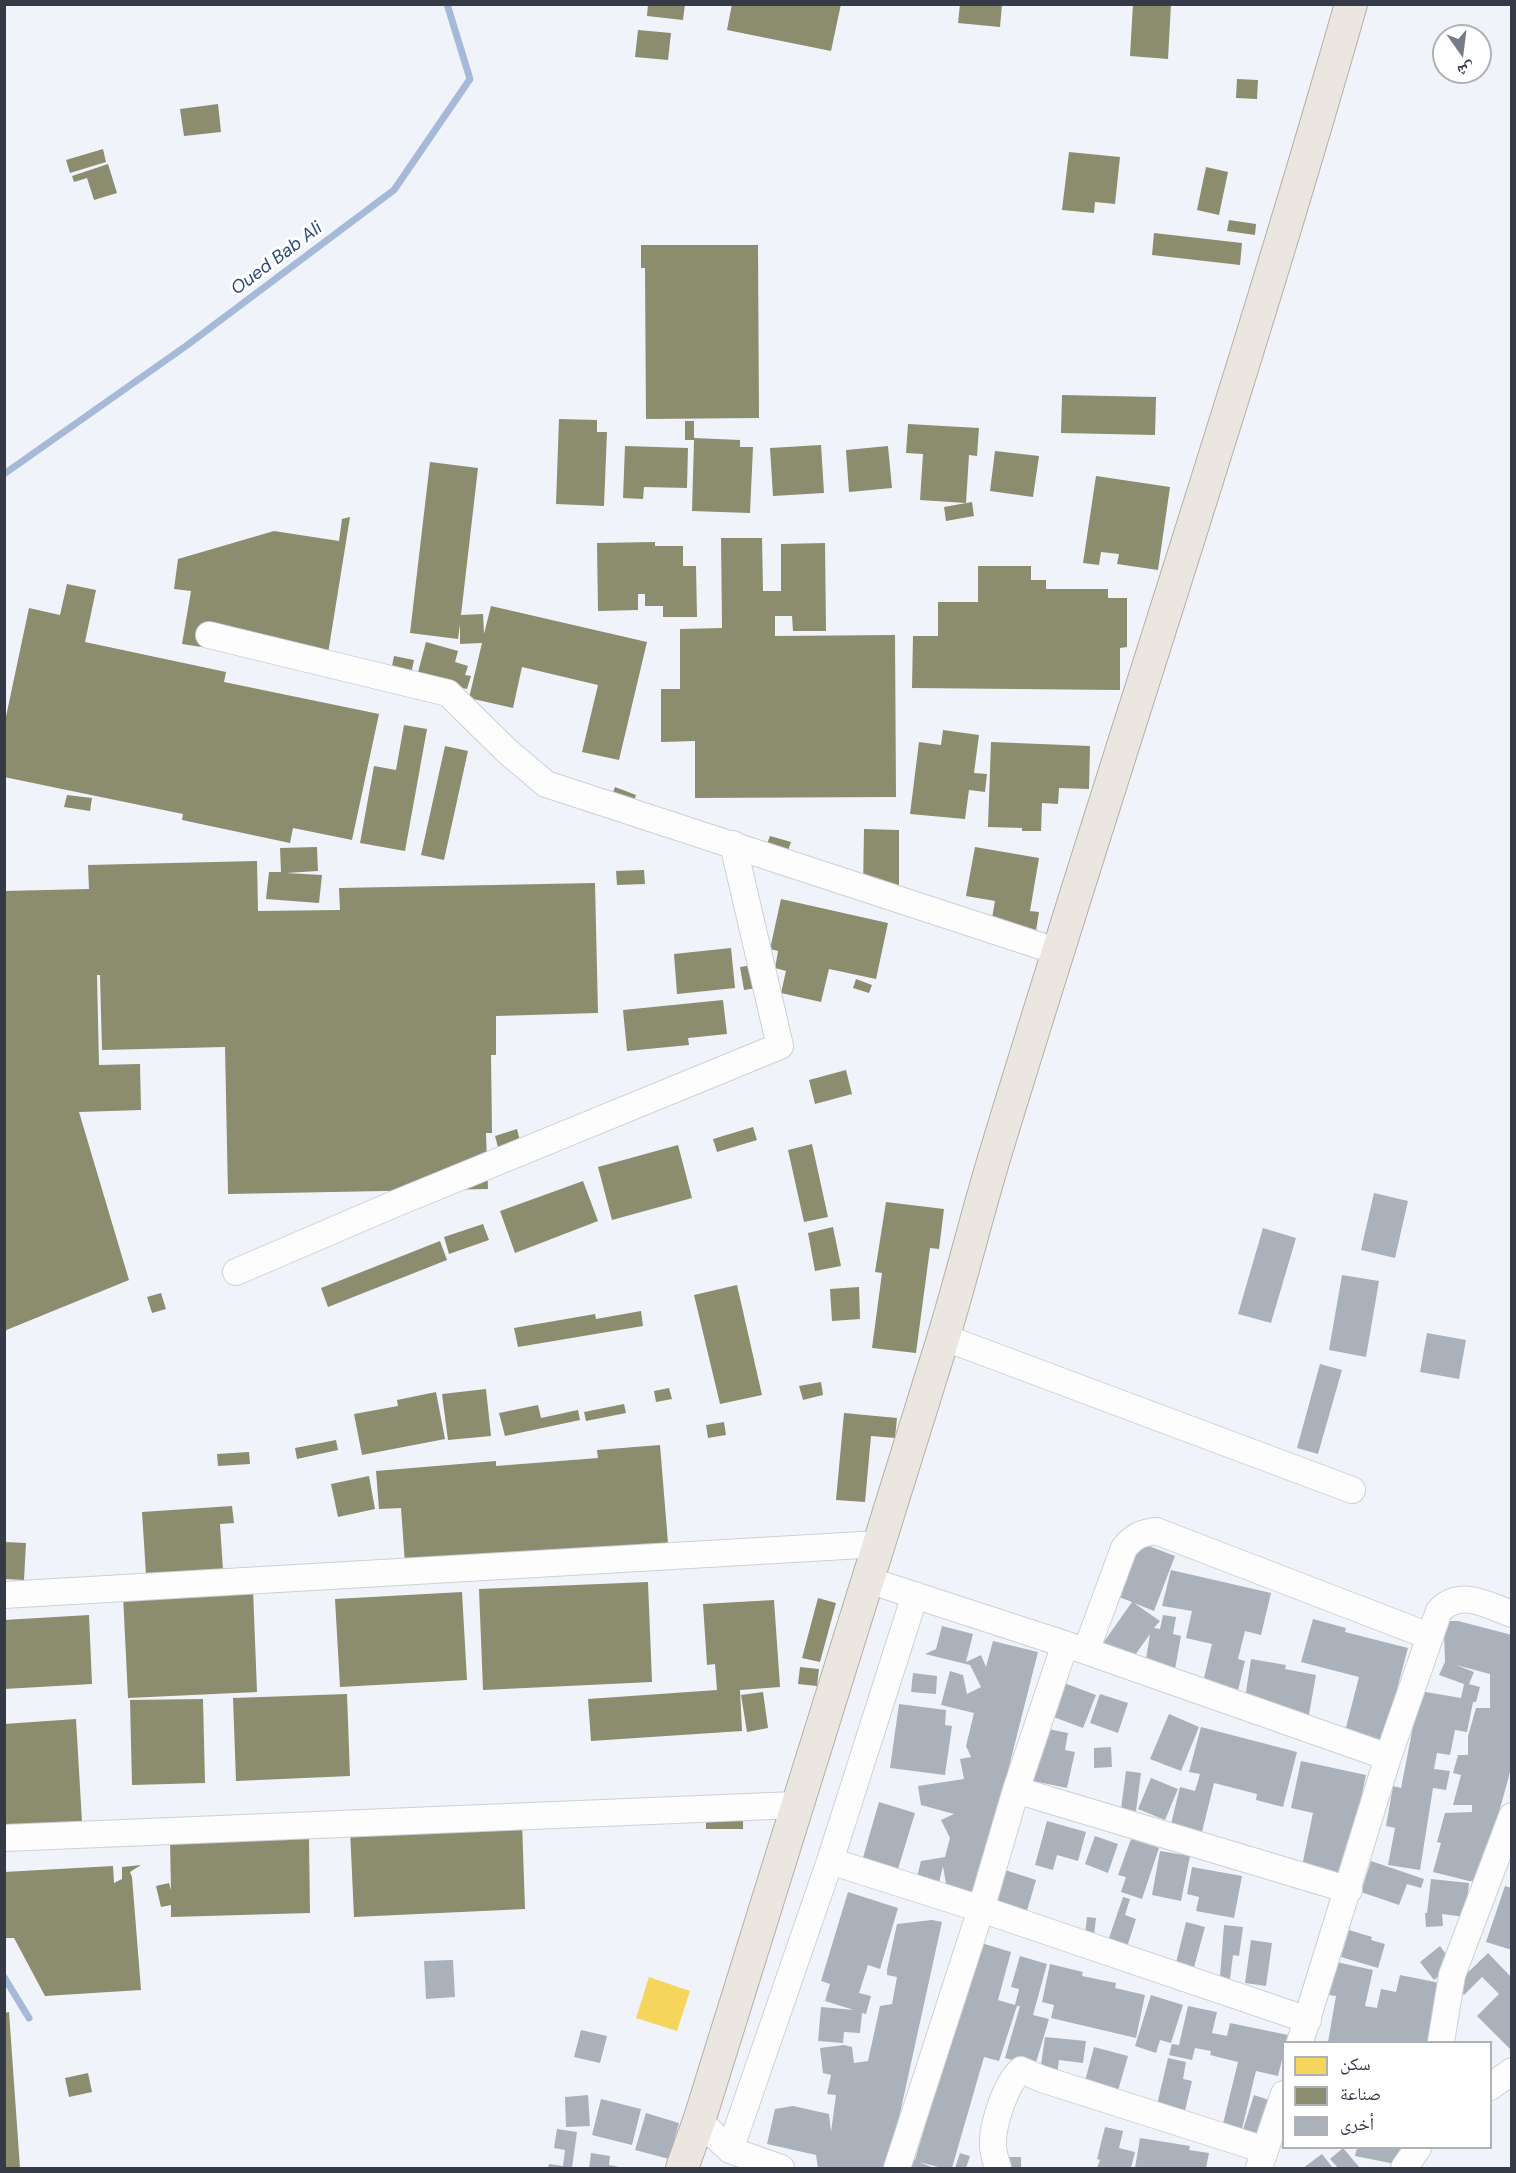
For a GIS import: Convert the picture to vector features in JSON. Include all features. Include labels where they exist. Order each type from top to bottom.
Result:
[{"type":"main road","points":[[682,2169],[699,2121],[795,1805],[868,1580],[943,1337],[998,1146],[1291,213],[1351,4]]},
{"type":"street","points":[[209,634],[448,693],[508,752],[546,784],[1059,952]]},
{"type":"street","points":[[236,1272],[392,1205],[780,1046],[733,844]]},
{"type":"street","points":[[943,1337],[1352,1490]]},
{"type":"street","points":[[897,2169],[981,1909],[1016,1790],[1075,1647],[1124,1548],[1132,1539],[1142,1533],[1156,1531],[1430,1636]]},
{"type":"street","points":[[4,1595],[879,1544]]},
{"type":"street","points":[[868,1580],[1075,1647],[1388,1757]]},
{"type":"street","points":[[730,2150],[830,1861],[915,1595]]},
{"type":"street","points":[[830,1861],[981,1909],[1304,2031],[1388,1757],[1439,1611],[1445,1604],[1454,1600],[1473,1599],[1512,1614]]},
{"type":"street","points":[[1016,1790],[1349,1890]]},
{"type":"street","points":[[4,1838],[795,1805]]},
{"type":"street","points":[[1441,2041],[1452,1975],[1512,1816]]},
{"type":"street","points":[[998,2169],[992,2146],[994,2131],[1008,2086],[1021,2070],[1262,2159],[1282,2100]]},
{"type":"street","points":[[1492,2086],[1512,2071]]},
{"type":"street","points":[[699,2121],[730,2150],[781,2169]]},
{"type":"street","points":[[1404,2169],[1417,2149]]},
{"type":"building: سكن","points":[[649,1977],[690,1991],[677,2031],[636,2018]]},
{"type":"building: صناعة","points":[[648,4],[685,4],[683,20],[647,16]]},
{"type":"building: صناعة","points":[[732,4],[841,4],[831,51],[727,30]]},
{"type":"building: صناعة","points":[[960,4],[1002,4],[1000,27],[958,23]]},
{"type":"building: صناعة","points":[[1133,4],[1171,4],[1168,59],[1130,56]]},
{"type":"building: صناعة","points":[[638,30],[671,33],[668,60],[635,57]]},
{"type":"building: صناعة","points":[[1237,79],[1258,80],[1257,99],[1236,98]]},
{"type":"building: صناعة","points":[[218,104],[221,132],[184,136],[180,109]]},
{"type":"building: صناعة","points":[[103,149],[106,162],[70,173],[66,160]]},
{"type":"building: صناعة","points":[[1069,152],[1120,157],[1115,204],[1095,202],[1094,213],[1062,210]]},
{"type":"building: صناعة","points":[[108,164],[117,193],[94,200],[87,178],[74,182],[72,176]]},
{"type":"building: صناعة","points":[[1206,167],[1228,172],[1219,215],[1197,210]]},
{"type":"building: صناعة","points":[[1229,220],[1256,224],[1255,235],[1227,231]]},
{"type":"building: صناعة","points":[[1154,233],[1242,243],[1240,265],[1152,255]]},
{"type":"building: صناعة","points":[[641,245],[758,245],[759,418],[646,419],[645,268],[641,268]]},
{"type":"building: صناعة","points":[[1062,395],[1156,397],[1155,435],[1061,433]]},
{"type":"building: صناعة","points":[[559,419],[597,420],[597,432],[607,432],[604,506],[556,504]]},
{"type":"building: صناعة","points":[[685,421],[694,421],[694,438],[740,440],[740,447],[753,447],[750,513],[692,511],[694,440],[685,440]]},
{"type":"building: صناعة","points":[[908,424],[979,428],[977,456],[969,455],[966,503],[920,500],[923,454],[906,453]]},
{"type":"building: صناعة","points":[[821,445],[824,493],[773,496],[770,448]]},
{"type":"building: صناعة","points":[[625,446],[688,448],[687,488],[644,487],[643,499],[623,498]]},
{"type":"building: صناعة","points":[[888,446],[892,488],[849,492],[846,450]]},
{"type":"building: صناعة","points":[[995,451],[1039,456],[1033,497],[990,491]]},
{"type":"building: صناعة","points":[[430,462],[478,468],[461,615],[483,614],[484,634],[491,606],[647,642],[619,760],[582,752],[598,685],[522,667],[513,708],[469,698],[482,643],[460,644],[460,624],[458,639],[410,633]]},
{"type":"building: صناعة","points":[[1096,476],[1170,487],[1158,570],[1117,564],[1119,554],[1101,552],[1099,565],[1083,563]]},
{"type":"building: صناعة","points":[[972,502],[974,516],[946,521],[944,507]]},
{"type":"building: صناعة","points":[[350,517],[326,666],[182,644],[191,591],[174,589],[178,559],[274,531],[339,541],[342,519]]},
{"type":"building: صناعة","points":[[721,538],[762,538],[763,591],[781,591],[781,544],[825,543],[826,631],[793,631],[792,616],[775,616],[775,636],[895,635],[896,797],[695,798],[695,741],[661,742],[661,689],[680,689],[680,629],[722,628]]},
{"type":"building: صناعة","points":[[655,542],[655,546],[683,546],[683,566],[696,566],[697,617],[663,617],[663,606],[645,606],[645,594],[638,594],[638,610],[598,611],[597,543]]},
{"type":"building: صناعة","points":[[978,566],[1031,566],[1031,580],[1046,580],[1046,589],[1108,589],[1108,598],[1127,598],[1127,647],[1120,648],[1120,690],[912,688],[913,636],[938,636],[938,602],[978,602]]},
{"type":"building: صناعة","points":[[67,584],[96,590],[85,642],[226,672],[224,682],[379,714],[352,840],[293,828],[290,843],[182,820],[183,814],[4,777],[4,726],[29,608],[60,615]]},
{"type":"building: صناعة","points":[[426,642],[458,651],[455,662],[468,666],[465,675],[471,676],[467,689],[454,686],[412,695]]},
{"type":"building: صناعة","points":[[394,656],[414,660],[409,684],[389,681]]},
{"type":"building: صناعة","points":[[404,725],[427,729],[405,851],[360,843],[374,766],[396,770]]},
{"type":"building: صناعة","points":[[943,730],[979,735],[974,773],[987,774],[985,792],[969,790],[965,819],[910,814],[919,742],[941,745]]},
{"type":"building: صناعة","points":[[991,742],[1090,746],[1089,789],[1059,788],[1058,804],[1042,803],[1041,831],[988,827]]},
{"type":"building: صناعة","points":[[445,746],[468,751],[444,860],[421,855]]},
{"type":"building: صناعة","points":[[615,787],[636,795],[630,814],[608,806]]},
{"type":"building: صناعة","points":[[67,795],[92,798],[90,811],[64,807]]},
{"type":"building: صناعة","points":[[864,829],[899,830],[899,890],[863,890]]},
{"type":"building: صناعة","points":[[770,836],[791,842],[785,859],[764,852]]},
{"type":"building: صناعة","points":[[317,847],[318,871],[286,873],[322,875],[319,903],[266,899],[269,872],[281,872],[280,848]]},
{"type":"building: صناعة","points":[[975,847],[1039,858],[1030,911],[1039,912],[1036,931],[991,924],[995,901],[966,896]]},
{"type":"building: صناعة","points":[[257,861],[258,911],[340,910],[339,888],[595,883],[598,1013],[496,1016],[496,1055],[491,1055],[492,1133],[486,1133],[488,1189],[228,1194],[225,1047],[102,1050],[100,975],[97,975],[99,1065],[140,1064],[141,1110],[79,1112],[129,1280],[4,1331],[4,891],[89,889],[88,865]]},
{"type":"building: صناعة","points":[[644,870],[645,884],[617,885],[616,871]]},
{"type":"building: صناعة","points":[[781,899],[888,923],[876,979],[829,969],[821,1002],[781,993],[786,971],[775,968],[778,951],[770,949]]},
{"type":"building: صناعة","points":[[731,948],[735,988],[677,994],[674,954]]},
{"type":"building: صناعة","points":[[753,965],[757,988],[744,990],[740,967]]},
{"type":"building: صناعة","points":[[856,979],[872,985],[869,993],[853,988]]},
{"type":"building: صناعة","points":[[723,1000],[727,1034],[688,1038],[689,1045],[627,1051],[623,1010]]},
{"type":"building: صناعة","points":[[846,1070],[852,1094],[815,1104],[809,1080]]},
{"type":"building: صناعة","points":[[753,1127],[757,1140],[717,1152],[713,1139]]},
{"type":"building: صناعة","points":[[517,1129],[522,1149],[500,1155],[495,1136]]},
{"type":"building: صناعة","points":[[812,1144],[828,1217],[804,1222],[788,1150]]},
{"type":"building: صناعة","points":[[678,1145],[692,1198],[612,1220],[598,1167]]},
{"type":"building: صناعة","points":[[583,1181],[598,1221],[515,1253],[500,1211]]},
{"type":"building: صناعة","points":[[886,1202],[944,1209],[939,1249],[930,1248],[916,1353],[872,1348],[882,1273],[875,1272]]},
{"type":"building: صناعة","points":[[483,1224],[489,1240],[449,1254],[444,1237]]},
{"type":"building: صناعة","points":[[833,1227],[841,1266],[815,1271],[808,1233]]},
{"type":"building: صناعة","points":[[440,1241],[447,1260],[328,1307],[321,1288]]},
{"type":"building: صناعة","points":[[737,1285],[762,1395],[720,1404],[694,1295]]},
{"type":"building: صناعة","points":[[859,1287],[860,1319],[832,1321],[830,1289]]},
{"type":"building: صناعة","points":[[161,1293],[166,1309],[152,1313],[147,1297]]},
{"type":"building: صناعة","points":[[641,1311],[643,1326],[518,1347],[514,1328],[595,1314],[596,1319]]},
{"type":"building: صناعة","points":[[821,1382],[823,1395],[803,1400],[799,1386]]},
{"type":"building: صناعة","points":[[669,1388],[672,1399],[656,1402],[654,1391]]},
{"type":"building: صناعة","points":[[486,1389],[491,1436],[448,1440],[442,1394]]},
{"type":"building: صناعة","points":[[436,1392],[445,1439],[362,1455],[354,1414],[398,1406],[397,1400]]},
{"type":"building: صناعة","points":[[624,1404],[626,1413],[586,1421],[584,1412]]},
{"type":"building: صناعة","points":[[538,1405],[541,1418],[578,1410],[580,1420],[505,1436],[499,1413]]},
{"type":"building: صناعة","points":[[844,1413],[897,1418],[895,1438],[871,1436],[865,1502],[836,1500]]},
{"type":"building: صناعة","points":[[724,1422],[726,1435],[708,1438],[706,1425]]},
{"type":"building: صناعة","points":[[336,1440],[338,1450],[297,1459],[295,1448]]},
{"type":"building: صناعة","points":[[660,1445],[668,1543],[405,1564],[401,1508],[379,1509],[376,1471],[496,1461],[496,1466],[598,1458],[597,1450]]},
{"type":"building: صناعة","points":[[249,1452],[250,1464],[218,1466],[217,1454]]},
{"type":"building: صناعة","points":[[369,1476],[375,1509],[338,1517],[331,1484]]},
{"type":"building: صناعة","points":[[232,1506],[234,1523],[220,1524],[223,1570],[146,1575],[142,1512]]},
{"type":"building: صناعة","points":[[4,1542],[26,1543],[24,1580],[4,1579]]},
{"type":"building: صناعة","points":[[648,1582],[652,1682],[483,1690],[479,1589]]},
{"type":"building: صناعة","points":[[253,1589],[257,1692],[128,1698],[123,1595]]},
{"type":"building: صناعة","points":[[462,1592],[467,1680],[340,1687],[335,1599]]},
{"type":"building: صناعة","points":[[818,1598],[836,1603],[820,1662],[802,1658]]},
{"type":"building: صناعة","points":[[774,1600],[780,1687],[740,1690],[742,1731],[591,1741],[588,1699],[717,1690],[715,1664],[707,1665],[703,1604]]},
{"type":"building: صناعة","points":[[89,1615],[92,1684],[4,1689],[4,1620]]},
{"type":"building: صناعة","points":[[800,1667],[819,1669],[817,1686],[798,1684]]},
{"type":"building: صناعة","points":[[763,1692],[768,1728],[747,1732],[741,1695]]},
{"type":"building: صناعة","points":[[347,1694],[350,1776],[236,1781],[233,1698]]},
{"type":"building: صناعة","points":[[203,1699],[205,1783],[132,1785],[130,1700]]},
{"type":"building: صناعة","points":[[76,1719],[82,1822],[4,1828],[4,1724]]},
{"type":"building: صناعة","points":[[706,1805],[743,1806],[743,1829],[706,1829]]},
{"type":"building: صناعة","points":[[522,1822],[525,1909],[354,1917],[350,1830]]},
{"type":"building: صناعة","points":[[309,1837],[310,1913],[171,1917],[171,1905],[161,1907],[156,1886],[169,1883],[171,1890],[170,1840]]},
{"type":"building: صناعة","points":[[141,1865],[130,1872],[141,1990],[45,1996],[14,1938],[4,1938],[4,1872],[113,1866],[114,1883],[122,1879],[122,1867]]},
{"type":"building: صناعة","points":[[9,2012],[20,2168],[4,2168],[4,2013]]},
{"type":"building: صناعة","points":[[88,2073],[92,2092],[69,2097],[65,2078]]},
{"type":"building: أخرى","points":[[1374,1193],[1408,1201],[1395,1258],[1361,1250]]},
{"type":"building: أخرى","points":[[1263,1228],[1296,1238],[1271,1323],[1238,1314]]},
{"type":"building: أخرى","points":[[1342,1275],[1379,1281],[1366,1357],[1329,1350]]},
{"type":"building: أخرى","points":[[1427,1333],[1466,1340],[1459,1379],[1420,1372]]},
{"type":"building: أخرى","points":[[1320,1364],[1342,1370],[1318,1454],[1297,1448]]},
{"type":"building: أخرى","points":[[1141,1543],[1175,1556],[1154,1611],[1134,1603],[1160,1621],[1154,1628],[1160,1629],[1163,1615],[1176,1617],[1173,1634],[1181,1636],[1175,1669],[1145,1665],[1150,1634],[1128,1665],[1101,1646],[1132,1602],[1119,1597]]},
{"type":"building: أخرى","points":[[1171,1570],[1271,1593],[1261,1635],[1245,1631],[1238,1659],[1245,1661],[1236,1699],[1201,1691],[1212,1644],[1186,1638],[1192,1611],[1162,1606]]},
{"type":"building: أخرى","points":[[1313,1619],[1346,1628],[1345,1632],[1408,1648],[1381,1749],[1343,1739],[1359,1677],[1301,1662]]},
{"type":"building: أخرى","points":[[1447,1621],[1458,1621],[1512,1635],[1512,1765],[1480,1881],[1469,1881],[1433,1872],[1441,1843],[1437,1842],[1445,1813],[1472,1812],[1472,1805],[1453,1805],[1461,1775],[1453,1773],[1458,1755],[1468,1755],[1468,1736],[1476,1708],[1490,1708],[1490,1674],[1456,1665],[1474,1672],[1469,1684],[1480,1687],[1476,1702],[1473,1702],[1467,1732],[1455,1730],[1450,1755],[1437,1753],[1434,1769],[1450,1771],[1446,1790],[1433,1788],[1420,1870],[1388,1865],[1395,1828],[1386,1826],[1393,1786],[1401,1788],[1420,1691],[1461,1698],[1464,1684],[1439,1675],[1445,1662],[1444,1631]]},
{"type":"building: أخرى","points":[[942,1626],[973,1634],[966,1662],[981,1655],[986,1667],[993,1641],[1038,1652],[976,1897],[947,1890],[943,1866],[938,1887],[916,1881],[921,1861],[945,1857],[950,1838],[941,1820],[954,1814],[921,1805],[918,1786],[964,1779],[960,1759],[971,1757],[966,1746],[974,1713],[941,1705],[950,1671],[963,1675],[967,1694],[981,1687],[970,1665],[925,1654],[936,1649]]},
{"type":"building: أخرى","points":[[1251,1659],[1286,1665],[1285,1669],[1316,1675],[1308,1720],[1244,1705]]},
{"type":"building: أخرى","points":[[913,1673],[937,1676],[936,1694],[911,1692]]},
{"type":"building: أخرى","points":[[1064,1683],[1096,1695],[1083,1728],[1051,1716]]},
{"type":"building: أخرى","points":[[1100,1694],[1128,1703],[1118,1733],[1090,1723]]},
{"type":"building: أخرى","points":[[899,1704],[946,1710],[945,1725],[952,1726],[945,1775],[890,1768]]},
{"type":"building: أخرى","points":[[1169,1714],[1199,1727],[1181,1771],[1150,1759]]},
{"type":"building: أخرى","points":[[1201,1727],[1297,1752],[1283,1807],[1256,1800],[1257,1794],[1214,1783],[1202,1832],[1171,1824],[1180,1787],[1195,1791],[1200,1774],[1189,1772]]},
{"type":"building: أخرى","points":[[1043,1728],[1068,1733],[1065,1750],[1075,1752],[1067,1788],[1033,1781]]},
{"type":"building: أخرى","points":[[1111,1747],[1112,1767],[1094,1768],[1094,1748]]},
{"type":"building: أخرى","points":[[1301,1761],[1366,1775],[1344,1880],[1301,1871],[1313,1813],[1291,1808]]},
{"type":"building: أخرى","points":[[1126,1771],[1141,1773],[1136,1811],[1121,1809]]},
{"type":"building: أخرى","points":[[1151,1778],[1178,1789],[1165,1820],[1138,1809]]},
{"type":"building: أخرى","points":[[879,1802],[915,1813],[895,1879],[860,1868]]},
{"type":"building: أخرى","points":[[1047,1821],[1086,1832],[1078,1861],[1057,1855],[1053,1870],[1035,1865]]},
{"type":"building: أخرى","points":[[1095,1836],[1118,1844],[1108,1873],[1085,1864]]},
{"type":"building: أخرى","points":[[1131,1839],[1159,1848],[1142,1899],[1121,1892],[1126,1877],[1118,1875]]},
{"type":"building: أخرى","points":[[1160,1851],[1190,1856],[1181,1901],[1152,1895]]},
{"type":"building: أخرى","points":[[1371,1861],[1424,1879],[1421,1888],[1407,1884],[1399,1905],[1361,1892]]},
{"type":"building: أخرى","points":[[1192,1867],[1242,1876],[1234,1918],[1196,1911],[1199,1897],[1187,1894]]},
{"type":"building: أخرى","points":[[1002,1869],[1036,1880],[1026,1914],[992,1904]]},
{"type":"building: أخرى","points":[[1431,1879],[1469,1883],[1465,1917],[1442,1914],[1443,1926],[1426,1927],[1425,1913],[1427,1913]]},
{"type":"building: أخرى","points":[[1505,1886],[1512,1888],[1512,1950],[1486,1942]]},
{"type":"building: أخرى","points":[[848,1892],[898,1908],[880,1969],[868,1965],[859,1993],[871,1996],[866,2014],[862,2013],[860,2033],[844,2032],[843,2043],[818,2041],[821,2007],[854,2010],[825,2001],[830,1984],[821,1981]]},
{"type":"building: أخرى","points":[[1123,1897],[1130,1899],[1125,1915],[1136,1919],[1127,1947],[1108,1941]]},
{"type":"building: أخرى","points":[[1087,1917],[1096,1918],[1094,1935],[1085,1934]]},
{"type":"building: أخرى","points":[[932,1920],[942,1922],[888,2168],[818,2168],[816,2155],[767,2144],[775,2109],[793,2106],[829,2114],[831,2132],[836,2095],[827,2094],[831,2075],[823,2073],[820,2048],[844,2045],[852,2047],[854,2063],[868,2061],[880,2006],[892,2004],[897,1977],[887,1975],[887,1970],[897,1924]]},
{"type":"building: أخرى","points":[[1186,1922],[1205,1927],[1193,1971],[1175,1967]]},
{"type":"building: أخرى","points":[[1224,1925],[1243,1927],[1239,1956],[1233,1955],[1230,1979],[1220,1977]]},
{"type":"building: أخرى","points":[[1349,1930],[1372,1937],[1371,1940],[1385,1944],[1378,1968],[1341,1957]]},
{"type":"building: أخرى","points":[[1251,1940],[1272,1943],[1266,1986],[1245,1983]]},
{"type":"building: أخرى","points":[[978,1942],[1011,1952],[998,2000],[1015,2005],[1019,1989],[1011,1987],[1020,1956],[1047,1964],[1033,2015],[1049,2019],[1035,2066],[1005,2058],[1020,2006],[1017,2006],[999,2061],[984,2057],[952,2168],[919,2162],[934,2168],[907,2168],[911,2159],[915,2160]]},
{"type":"building: أخرى","points":[[1440,1946],[1453,1964],[1434,1980],[1420,1962]]},
{"type":"building: أخرى","points":[[1488,1953],[1512,1978],[1512,2051],[1477,2016],[1499,1994],[1482,1977],[1464,1995],[1454,1986]]},
{"type":"building: أخرى","points":[[453,1960],[455,1997],[426,1999],[424,1961]]},
{"type":"building: أخرى","points":[[1336,1962],[1373,1970],[1365,2006],[1377,2008],[1381,1989],[1396,1992],[1400,1975],[1440,1983],[1427,2041],[1328,2041],[1336,1996],[1329,1995]]},
{"type":"building: أخرى","points":[[1050,1964],[1083,1972],[1082,1976],[1116,1983],[1115,1988],[1145,1995],[1136,2038],[1051,2018],[1054,2005],[1042,2002]]},
{"type":"building: أخرى","points":[[1151,1995],[1183,2005],[1171,2043],[1160,2040],[1156,2053],[1135,2046]]},
{"type":"building: أخرى","points":[[1188,2006],[1217,2012],[1212,2033],[1227,2036],[1230,2023],[1288,2035],[1286,2041],[1282,2041],[1282,2060],[1278,2076],[1256,2071],[1240,2137],[1221,2132],[1238,2062],[1210,2055],[1211,2051],[1195,2048],[1192,2060],[1169,2055],[1172,2044],[1179,2045]]},
{"type":"building: أخرى","points":[[581,2030],[607,2036],[600,2063],[574,2057]]},
{"type":"building: أخرى","points":[[1045,2037],[1086,2041],[1083,2063],[1059,2060],[1057,2074],[1040,2072]]},
{"type":"building: أخرى","points":[[1094,2047],[1128,2056],[1117,2094],[1084,2085]]},
{"type":"building: أخرى","points":[[1168,2058],[1186,2062],[1183,2079],[1192,2081],[1184,2115],[1156,2109]]},
{"type":"building: أخرى","points":[[588,2095],[590,2126],[566,2127],[565,2097]]},
{"type":"building: أخرى","points":[[1254,2095],[1269,2100],[1255,2140],[1241,2136]]},
{"type":"building: أخرى","points":[[601,2099],[641,2109],[632,2145],[592,2135]]},
{"type":"building: أخرى","points":[[646,2113],[679,2123],[669,2159],[635,2150]]},
{"type":"building: أخرى","points":[[1105,2127],[1123,2131],[1119,2148],[1135,2152],[1131,2168],[1097,2168]]},
{"type":"building: أخرى","points":[[557,2129],[577,2132],[572,2168],[548,2168],[549,2164],[563,2166],[565,2150],[554,2148]]},
{"type":"building: أخرى","points":[[1140,2138],[1190,2146],[1189,2150],[1209,2153],[1206,2168],[1135,2168]]},
{"type":"building: أخرى","points":[[1344,2149],[1360,2168],[1338,2168],[1330,2159]]},
{"type":"building: أخرى","points":[[1357,2149],[1404,2149],[1400,2165],[1355,2156]]},
{"type":"building: أخرى","points":[[591,2153],[610,2156],[609,2165],[624,2168],[589,2168]]},
{"type":"building: أخرى","points":[[960,2153],[970,2156],[966,2168],[955,2168]]},
{"type":"building: أخرى","points":[[1322,2154],[1333,2168],[1303,2168]]},
{"type":"building: أخرى","points":[[1006,2157],[1021,2157],[1021,2168],[1006,2168]]},
{"type":"waterway","name":"Oued Bab Ali","points":[[4,474],[186,346],[394,190],[470,79],[447,4]]},
{"type":"waterway","name":"Oued Bab Ali","points":[[4,1977],[29,2018]]}]
